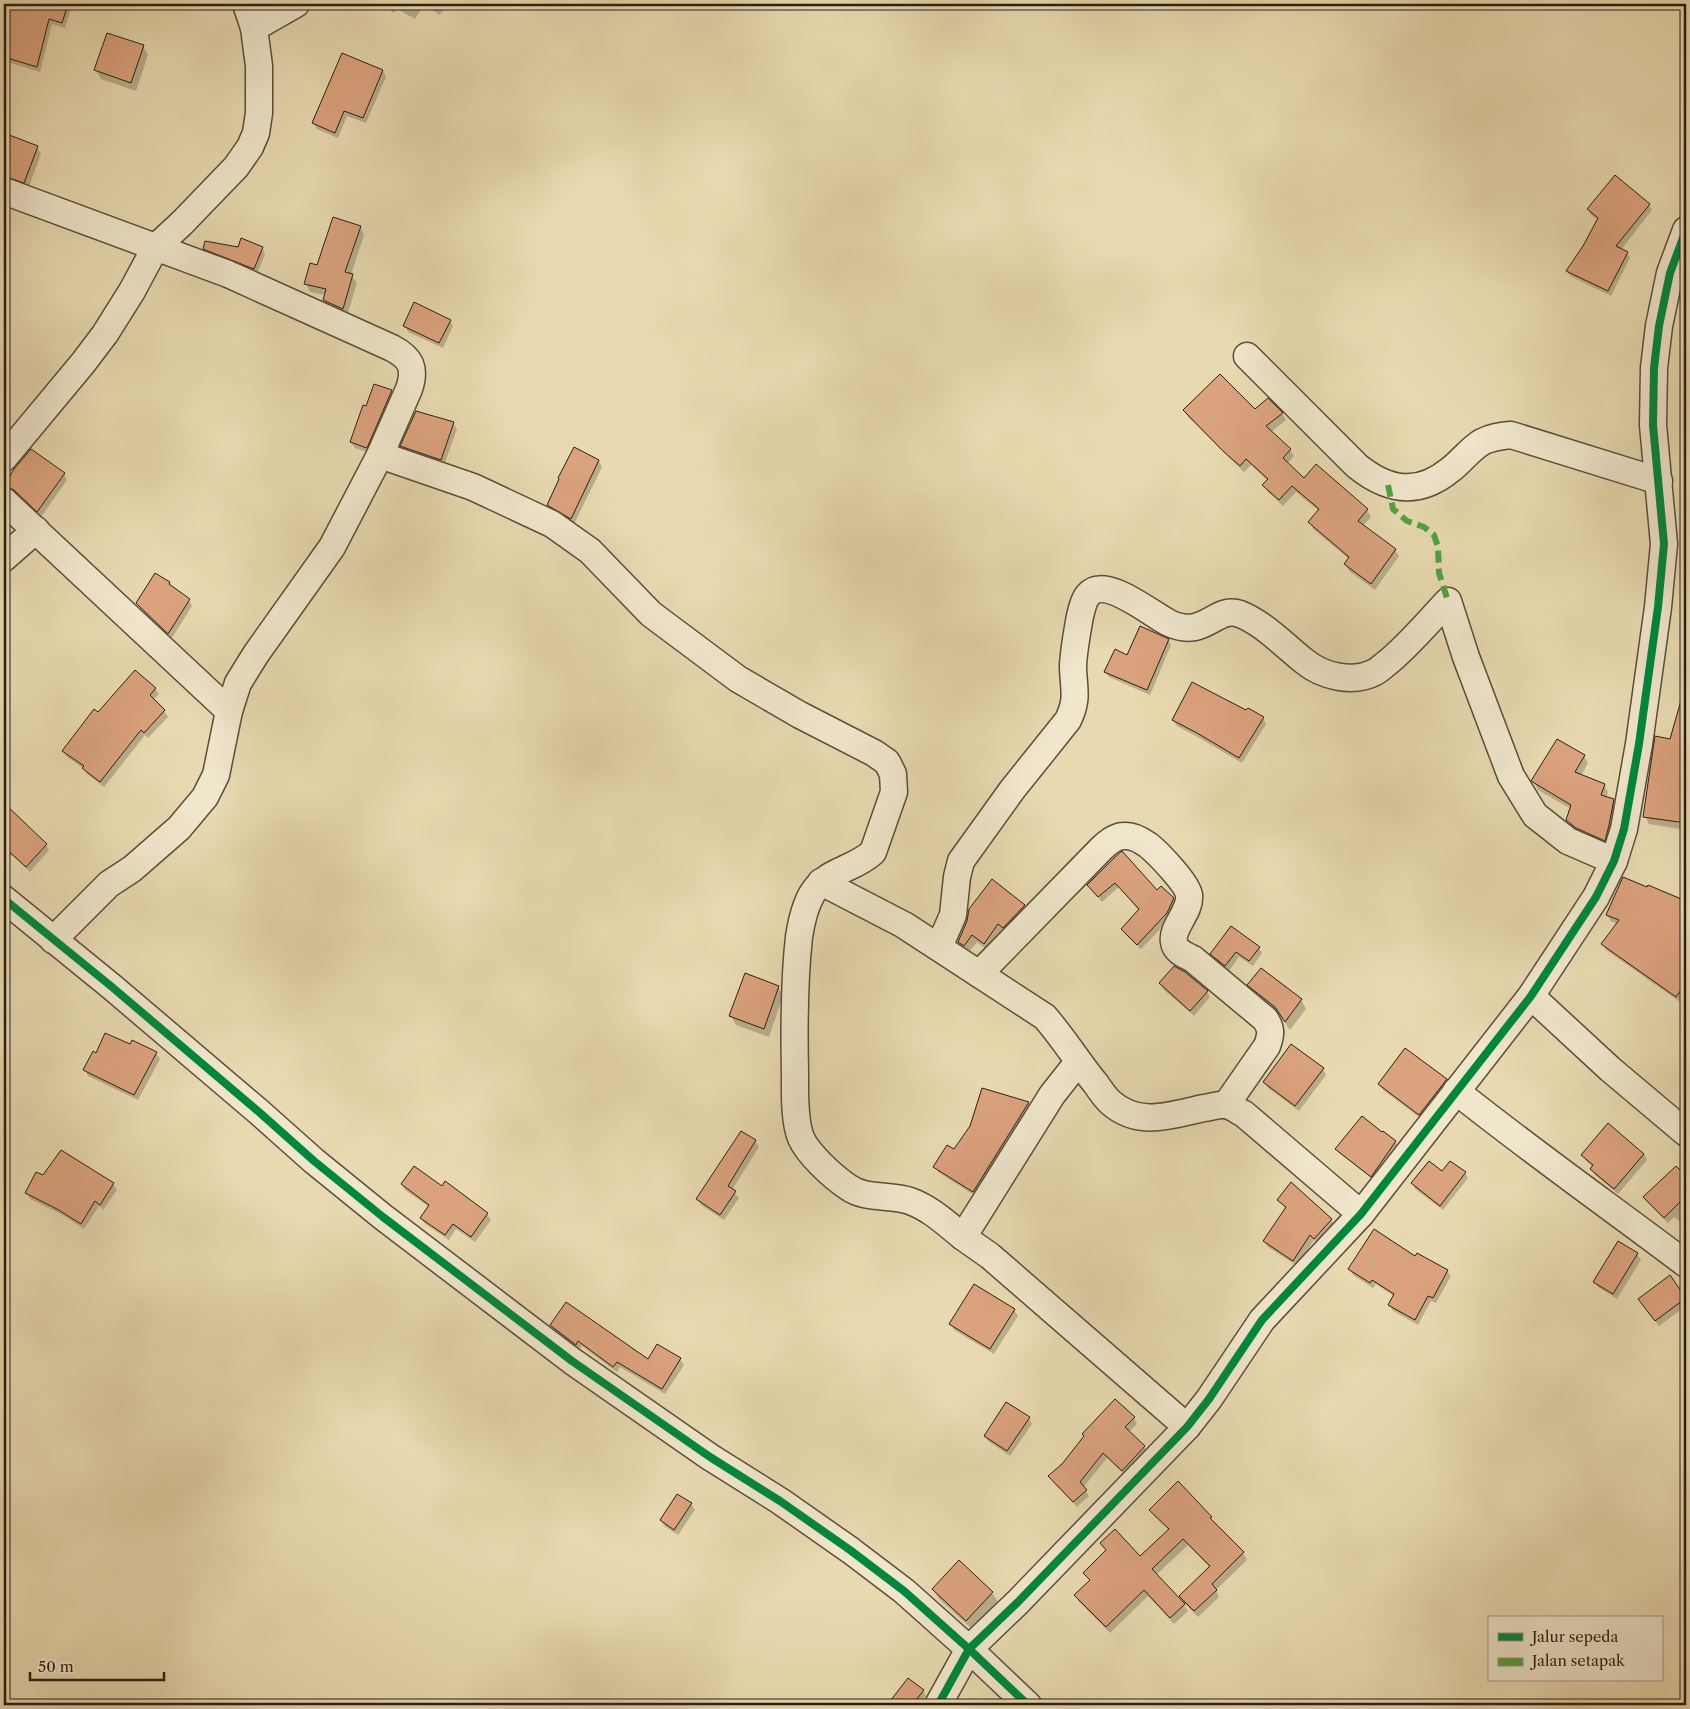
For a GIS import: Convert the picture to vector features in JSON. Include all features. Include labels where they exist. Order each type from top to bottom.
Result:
[{"type":"street","points":[[4,458],[105,334],[132,292],[155,248],[236,167],[250,147],[256,132],[259,113],[259,66],[254,28],[246,4]]},
{"type":"street","points":[[254,28],[296,4]]},
{"type":"street","points":[[4,191],[228,274],[402,353],[409,360],[412,370],[412,380],[380,455],[332,548],[238,682],[229,711],[216,775],[205,797],[179,828],[132,869],[109,884],[52,940]]},
{"type":"street","points":[[938,1705],[969,1649],[1018,1602],[1187,1427],[1209,1399],[1262,1320],[1361,1214],[1531,996],[1596,897],[1614,861],[1624,829],[1639,744],[1658,607],[1664,544],[1654,425],[1655,360],[1659,326],[1670,273],[1686,230]]},
{"type":"street","points":[[1247,356],[1357,466],[1388,486],[1417,487],[1432,483],[1451,470],[1482,442],[1495,437],[1511,435],[1660,481]]},
{"type":"street","points":[[380,455],[473,487],[552,524],[590,551],[651,614],[738,679],[800,715],[874,752],[888,762],[894,774],[894,792],[873,852],[866,859],[830,875],[821,882],[811,895],[799,936],[794,1021],[796,1106],[801,1137],[812,1154],[849,1188],[862,1194],[910,1201],[927,1209],[990,1256],[1187,1427]]},
{"type":"street","points":[[4,501],[229,711]]},
{"type":"street","points":[[4,558],[36,530]]},
{"type":"street","points":[[939,947],[953,915],[957,877],[961,861],[1012,790],[1068,720],[1074,708],[1074,643],[1084,600],[1095,590],[1113,591],[1169,623],[1183,627],[1194,628],[1202,626],[1219,615],[1230,612],[1246,616],[1309,666],[1334,676],[1349,678],[1375,672],[1397,654],[1448,601],[1466,657],[1511,776],[1535,815],[1568,841],[1614,861]]},
{"type":"street","points":[[979,974],[1111,840],[1123,836],[1136,838],[1149,846],[1187,888],[1188,906],[1173,937],[1174,945],[1180,952],[1193,959],[1265,1019],[1270,1027],[1271,1037],[1267,1046],[1226,1105]]},
{"type":"street","points":[[821,882],[904,925],[1045,1018],[1063,1038],[1078,1062],[1110,1102],[1132,1116],[1170,1117],[1226,1105],[1244,1114],[1361,1214]]},
{"type":"street","points":[[4,899],[112,987],[314,1161],[383,1217],[572,1361],[850,1550],[904,1591],[1028,1705]]},
{"type":"street","points":[[1531,996],[1610,1068],[1686,1132]]},
{"type":"street","points":[[964,1237],[1052,1095],[1078,1062]]},
{"type":"street","points":[[1456,1091],[1511,1135],[1686,1264]]},
{"type":"building","points":[[10,4],[68,4],[62,23],[49,19],[37,67],[4,57],[4,28]]},
{"type":"building","points":[[107,33],[144,45],[131,83],[94,70]]},
{"type":"building","points":[[342,53],[383,70],[363,118],[344,111],[335,133],[312,123]]},
{"type":"building","points":[[4,133],[38,146],[24,183],[4,176]]},
{"type":"building","points":[[1615,175],[1650,204],[1616,246],[1628,252],[1608,291],[1566,271],[1583,246],[1598,218],[1587,209]]},
{"type":"building","points":[[333,217],[361,226],[345,272],[353,274],[343,309],[323,300],[326,289],[304,284],[310,263],[317,265]]},
{"type":"building","points":[[241,238],[263,247],[254,269],[203,249],[205,241],[238,247]]},
{"type":"building","points":[[414,302],[451,320],[439,343],[403,326]]},
{"type":"building","points":[[1220,374],[1255,409],[1268,398],[1283,413],[1266,426],[1291,449],[1283,458],[1304,478],[1316,464],[1368,509],[1358,521],[1396,549],[1371,584],[1344,564],[1349,557],[1308,522],[1319,509],[1292,486],[1279,500],[1262,485],[1268,479],[1246,459],[1240,466],[1183,410]]},
{"type":"building","points":[[374,384],[392,390],[367,448],[350,442],[363,405],[366,406]]},
{"type":"building","points":[[416,411],[454,422],[441,460],[400,446]]},
{"type":"building","points":[[574,447],[599,460],[571,519],[547,505]]},
{"type":"building","points":[[31,449],[65,473],[37,512],[14,490],[4,486],[14,469]]},
{"type":"building","points":[[155,573],[170,582],[169,584],[190,599],[168,634],[136,603]]},
{"type":"building","points":[[1140,626],[1169,639],[1147,690],[1104,672],[1115,649],[1127,655]]},
{"type":"building","points":[[135,670],[156,688],[150,695],[165,710],[144,733],[141,730],[100,782],[82,768],[84,766],[62,751],[94,709],[98,712]]},
{"type":"building","points":[[1192,682],[1246,710],[1248,708],[1264,717],[1239,758],[1172,720]]},
{"type":"building","points":[[1682,697],[1686,698],[1686,823],[1643,817],[1655,736],[1670,739]]},
{"type":"building","points":[[1557,739],[1585,755],[1575,772],[1605,784],[1601,795],[1614,799],[1605,841],[1576,828],[1566,820],[1571,805],[1531,781]]},
{"type":"building","points":[[4,803],[47,844],[26,867],[4,847]]},
{"type":"building","points":[[1122,851],[1157,890],[1161,886],[1174,898],[1167,913],[1137,945],[1121,929],[1139,909],[1115,883],[1098,897],[1087,885]]},
{"type":"building","points":[[1623,877],[1686,901],[1686,983],[1676,997],[1601,944],[1619,920],[1606,915]]},
{"type":"building","points":[[992,879],[1025,905],[1003,928],[998,924],[984,944],[972,935],[964,946],[958,942],[967,921],[969,909]]},
{"type":"building","points":[[1231,926],[1260,947],[1249,961],[1236,952],[1225,966],[1210,954]]},
{"type":"building","points":[[1174,966],[1185,972],[1208,991],[1190,1011],[1159,983]]},
{"type":"building","points":[[1261,968],[1302,999],[1285,1022],[1275,1007],[1247,985]]},
{"type":"building","points":[[745,973],[779,986],[764,1029],[729,1016]]},
{"type":"building","points":[[105,1033],[130,1044],[132,1040],[157,1052],[134,1095],[83,1070],[93,1051],[96,1053]]},
{"type":"building","points":[[1291,1044],[1324,1068],[1295,1106],[1263,1082]]},
{"type":"building","points":[[1405,1048],[1447,1079],[1419,1115],[1378,1084]]},
{"type":"building","points":[[982,1088],[1029,1102],[973,1192],[933,1167],[947,1145],[954,1149],[970,1126]]},
{"type":"building","points":[[1362,1116],[1396,1141],[1371,1177],[1335,1149]]},
{"type":"building","points":[[1608,1123],[1644,1154],[1614,1189],[1590,1169],[1593,1165],[1581,1155]]},
{"type":"building","points":[[741,1131],[756,1140],[728,1186],[736,1191],[720,1215],[696,1199]]},
{"type":"building","points":[[61,1150],[114,1183],[100,1205],[95,1201],[81,1224],[25,1193],[36,1172],[43,1175]]},
{"type":"building","points":[[1429,1161],[1442,1171],[1450,1161],[1466,1172],[1440,1206],[1411,1183]]},
{"type":"building","points":[[414,1166],[442,1186],[445,1181],[488,1213],[471,1237],[453,1224],[445,1235],[420,1218],[429,1205],[401,1184]]},
{"type":"building","points":[[1676,1166],[1686,1176],[1686,1196],[1664,1218],[1643,1197]]},
{"type":"building","points":[[1291,1182],[1332,1219],[1314,1239],[1310,1235],[1293,1261],[1263,1241],[1286,1207],[1277,1200]]},
{"type":"building","points":[[1374,1229],[1415,1256],[1417,1253],[1448,1270],[1433,1298],[1428,1296],[1415,1320],[1388,1305],[1394,1294],[1372,1280],[1370,1283],[1348,1269]]},
{"type":"building","points":[[1618,1241],[1638,1253],[1613,1294],[1593,1282]]},
{"type":"building","points":[[1670,1275],[1686,1298],[1655,1321],[1638,1299]]},
{"type":"building","points":[[974,1284],[1015,1309],[990,1349],[949,1324]]},
{"type":"building","points":[[566,1302],[648,1359],[657,1344],[681,1358],[662,1389],[617,1362],[613,1367],[578,1341],[576,1345],[550,1325]]},
{"type":"building","points":[[1115,1399],[1135,1417],[1125,1427],[1145,1446],[1122,1471],[1103,1453],[1080,1482],[1087,1490],[1073,1502],[1048,1476],[1062,1464],[1084,1436],[1082,1434]]},
{"type":"building","points":[[1006,1402],[1030,1417],[1007,1451],[984,1436]]},
{"type":"building","points":[[1178,1481],[1212,1517],[1210,1518],[1244,1552],[1212,1584],[1217,1590],[1194,1611],[1179,1596],[1210,1566],[1183,1539],[1152,1569],[1185,1604],[1170,1618],[1144,1590],[1106,1627],[1074,1595],[1090,1580],[1083,1573],[1106,1550],[1100,1543],[1115,1529],[1140,1556],[1169,1529],[1149,1510]]},
{"type":"building","points":[[677,1494],[692,1503],[674,1530],[660,1520]]},
{"type":"building","points":[[959,1560],[993,1592],[966,1621],[932,1589]]},
{"type":"building","points":[[908,1678],[924,1690],[912,1705],[887,1705]]},
{"type":"marked path","points":[[1388,485],[1393,509],[1407,521],[1424,527],[1434,535],[1438,547],[1439,573],[1448,601]]},
{"type":"cycle path","points":[[1028,1705],[969,1649],[1018,1602],[1187,1427],[1209,1399],[1262,1320],[1361,1214],[1531,996],[1596,897],[1614,861],[1624,829],[1639,744],[1658,607],[1664,544],[1653,425],[1654,368],[1659,326],[1670,273],[1686,230]]},
{"type":"cycle path","points":[[4,899],[112,987],[314,1161],[383,1217],[572,1361],[710,1457],[780,1501],[904,1591],[969,1649],[938,1705]]}]
